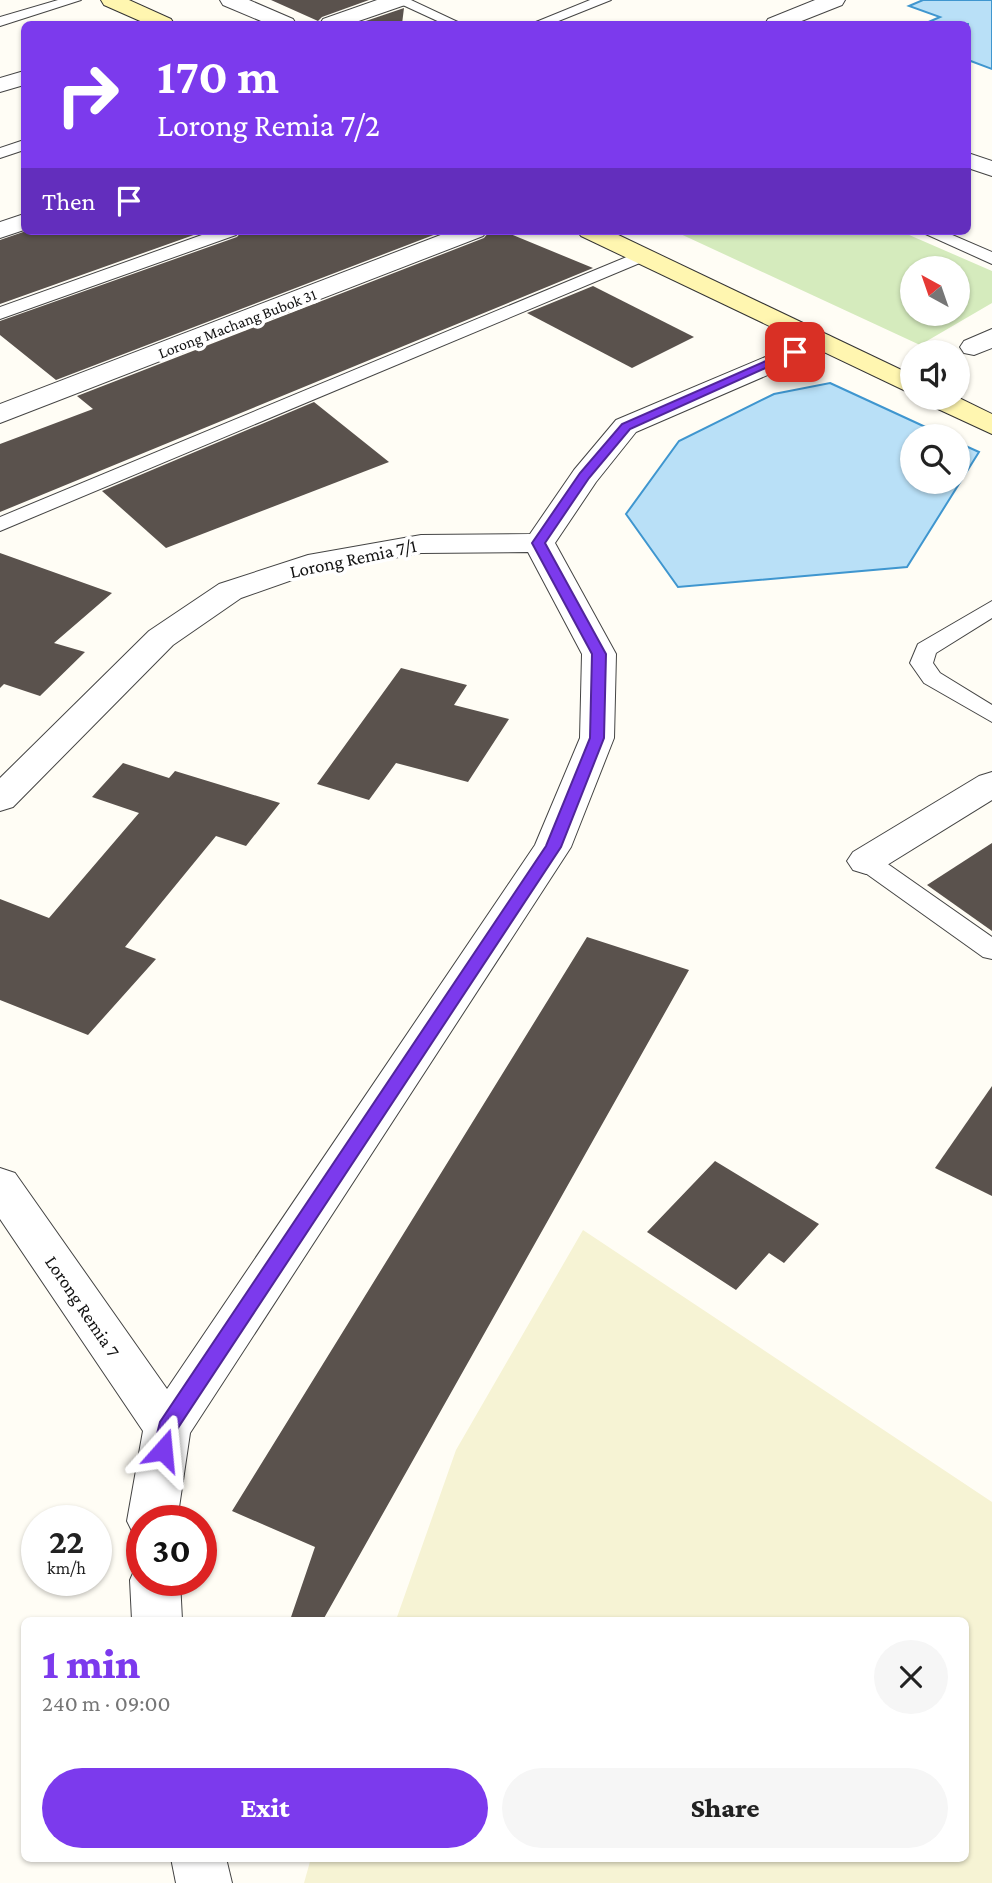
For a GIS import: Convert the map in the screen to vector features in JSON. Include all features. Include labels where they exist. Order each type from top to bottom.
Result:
[{"type":"street","points":[[112,0],[157,21]]},
{"type":"street","points":[[230,0],[278,21]]},
{"type":"street","points":[[339,21],[398,0]]},
{"type":"street","points":[[783,21],[834,0]]},
{"type":"street","points":[[0,85],[21,79]]},
{"type":"street","points":[[971,161],[992,169]]},
{"type":"street","points":[[0,230],[21,223]]},
{"type":"street","name":"Lorong Machang Bubok 31","points":[[4,408],[463,235]]},
{"type":"street","points":[[598,235],[900,380]]},
{"type":"street","points":[[155,1505],[167,1428],[553,847],[597,738],[599,654],[539,543],[585,476],[626,426],[820,341]]},
{"type":"street","points":[[961,410],[992,425]]},
{"type":"street","name":"Lorong Remia 7/1","points":[[0,799],[161,638],[230,591],[307,564],[421,544],[539,543]]},
{"type":"street","points":[[866,861],[992,784]]},
{"type":"street","name":"Lorong Remia 7","points":[[0,1185],[167,1428]]},
{"type":"street","points":[[156,1596],[157,1617]]},
{"type":"street","points":[[199,1862],[204,1883]]},
{"type":"lane","points":[[0,22],[74,0]]},
{"type":"lane","points":[[398,0],[448,21]]},
{"type":"lane","points":[[546,21],[604,0]]},
{"type":"lane","points":[[0,153],[21,146]]},
{"type":"lane","points":[[0,313],[219,235]]},
{"type":"lane","points":[[937,235],[992,259]]},
{"type":"lane","points":[[0,524],[641,256]]},
{"type":"lane","points":[[992,608],[926,649],[921,663],[932,678],[992,715]]},
{"type":"lane","points":[[866,861],[992,950]]},
{"type":"shaded area","points":[[583,1230],[992,1502],[992,1883],[304,1883],[310,1862],[969,1862],[969,1617],[397,1617],[456,1450]]},
{"type":"green space","points":[[683,235],[909,235],[958,256],[900,256],[900,326],[953,326],[929,340],[909,340]]},
{"type":"green space","points":[[970,261],[992,271],[992,303],[970,316]]},
{"type":"water","points":[[923,0],[992,0],[992,69],[971,61],[971,21],[931,21],[940,17],[909,6]]},
{"type":"water","points":[[830,383],[919,424],[900,424],[900,494],[953,494],[907,567],[678,587],[626,514],[679,441],[774,394]]},
{"type":"water","points":[[970,448],[979,452],[970,466]]},
{"type":"building","points":[[271,0],[369,0],[322,17],[318,21]]},
{"type":"building","points":[[404,8],[402,21],[366,21]]},
{"type":"building","points":[[21,233],[21,235],[194,235],[0,304],[0,240]]},
{"type":"building","points":[[434,235],[56,380],[0,335],[0,321],[237,237]]},
{"type":"building","points":[[487,235],[513,235],[593,268],[0,512],[0,444],[93,409],[77,396]]},
{"type":"building","points":[[593,286],[694,337],[632,368],[527,313]]},
{"type":"building","points":[[314,402],[389,462],[166,548],[102,491]]},
{"type":"building","points":[[0,553],[112,593],[54,643],[85,652],[40,696],[4,684],[0,688]]},
{"type":"building","points":[[401,668],[467,685],[454,705],[509,719],[468,782],[396,763],[369,800],[317,784]]},
{"type":"building","points":[[123,763],[169,778],[175,771],[280,803],[246,846],[216,836],[125,947],[156,959],[88,1035],[0,1000],[0,899],[49,918],[139,813],[92,797]]},
{"type":"building","points":[[992,843],[992,931],[927,885]]},
{"type":"building","points":[[587,937],[689,970],[325,1617],[291,1617],[315,1547],[232,1511]]},
{"type":"building","points":[[992,1086],[992,1196],[935,1168]]},
{"type":"building","points":[[715,1161],[819,1224],[784,1263],[769,1253],[736,1290],[647,1232]]},
{"type":"route","points":[[163,1450],[167,1428],[553,847],[597,738],[599,654],[539,543],[585,476],[626,426],[795,352]]}]
